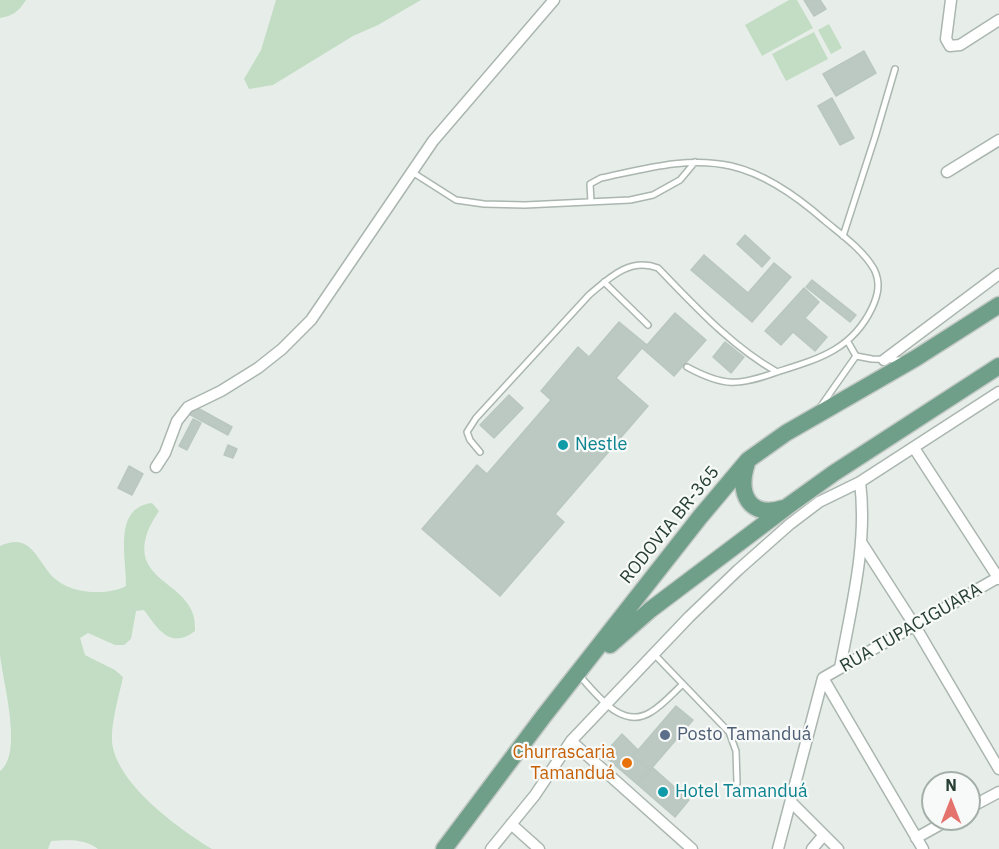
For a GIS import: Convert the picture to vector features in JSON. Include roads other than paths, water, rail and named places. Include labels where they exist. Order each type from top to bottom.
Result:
[{"type":"main road","name":"RODOVIA BR-365","points":[[444,849],[543,717],[700,517],[748,460],[786,433],[916,358],[999,305]]},
{"type":"main road","points":[[578,674],[650,610],[788,506],[834,473],[999,366]]},
{"type":"main road","points":[[748,460],[742,484],[743,492],[748,500],[764,510],[778,510],[788,506]]},
{"type":"street","points":[[156,467],[165,453],[177,421],[188,407],[222,391],[258,368],[282,349],[311,320],[434,141],[554,0]]},
{"type":"street","points":[[951,0],[946,36],[950,46],[960,45],[998,22]]},
{"type":"street","points":[[947,172],[999,140]]},
{"type":"street","points":[[884,360],[999,274]]},
{"type":"street","points":[[491,849],[535,795],[571,741],[730,578],[790,524],[819,502],[860,482],[998,395]]},
{"type":"street","points":[[914,448],[999,578]]},
{"type":"street","points":[[840,668],[861,542],[860,482]]},
{"type":"street","points":[[861,542],[915,626],[999,769]]},
{"type":"street","name":"RUA TUPACIGUARA","points":[[823,678],[999,578]]},
{"type":"street","points":[[778,849],[792,803],[823,678]]},
{"type":"street","points":[[823,678],[923,849]]},
{"type":"street","points":[[571,741],[692,849]]},
{"type":"street","points":[[981,802],[999,792]]},
{"type":"street","points":[[792,803],[838,849]]},
{"type":"street","points":[[512,824],[539,849]]},
{"type":"street","points":[[916,837],[927,831]]},
{"type":"street","points":[[812,849],[823,836]]},
{"type":"lane","points":[[843,236],[895,69]]},
{"type":"lane","points":[[591,202],[589,187],[595,180],[673,163],[695,162],[733,166],[784,190],[843,236],[874,269],[879,288],[869,314],[848,342],[808,362],[740,383],[710,379],[687,367]]},
{"type":"lane","points":[[412,172],[449,197],[465,202],[525,205],[630,200],[653,195],[680,180],[695,162]]},
{"type":"lane","points":[[480,452],[468,435],[469,427],[589,295],[604,282],[631,266],[642,264],[658,268],[733,343],[777,372]]},
{"type":"lane","points":[[604,282],[648,325]]},
{"type":"lane","points":[[848,342],[856,356]]},
{"type":"lane","points":[[856,356],[884,360],[916,358]]},
{"type":"lane","points":[[813,417],[856,356]]},
{"type":"lane","points":[[654,654],[729,732],[736,751],[737,783]]},
{"type":"lane","points":[[578,674],[606,704],[622,715],[631,717],[644,716],[653,711],[683,684]]},
{"type":"place","name":"Nestle","points":[[563,445]]},
{"type":"place","name":"Posto Tamanduá","points":[[665,735]]},
{"type":"place","name":"Churrascaria Tamanduá","points":[[627,763]]},
{"type":"place","name":"Hotel Tamanduá","points":[[663,792]]}]
